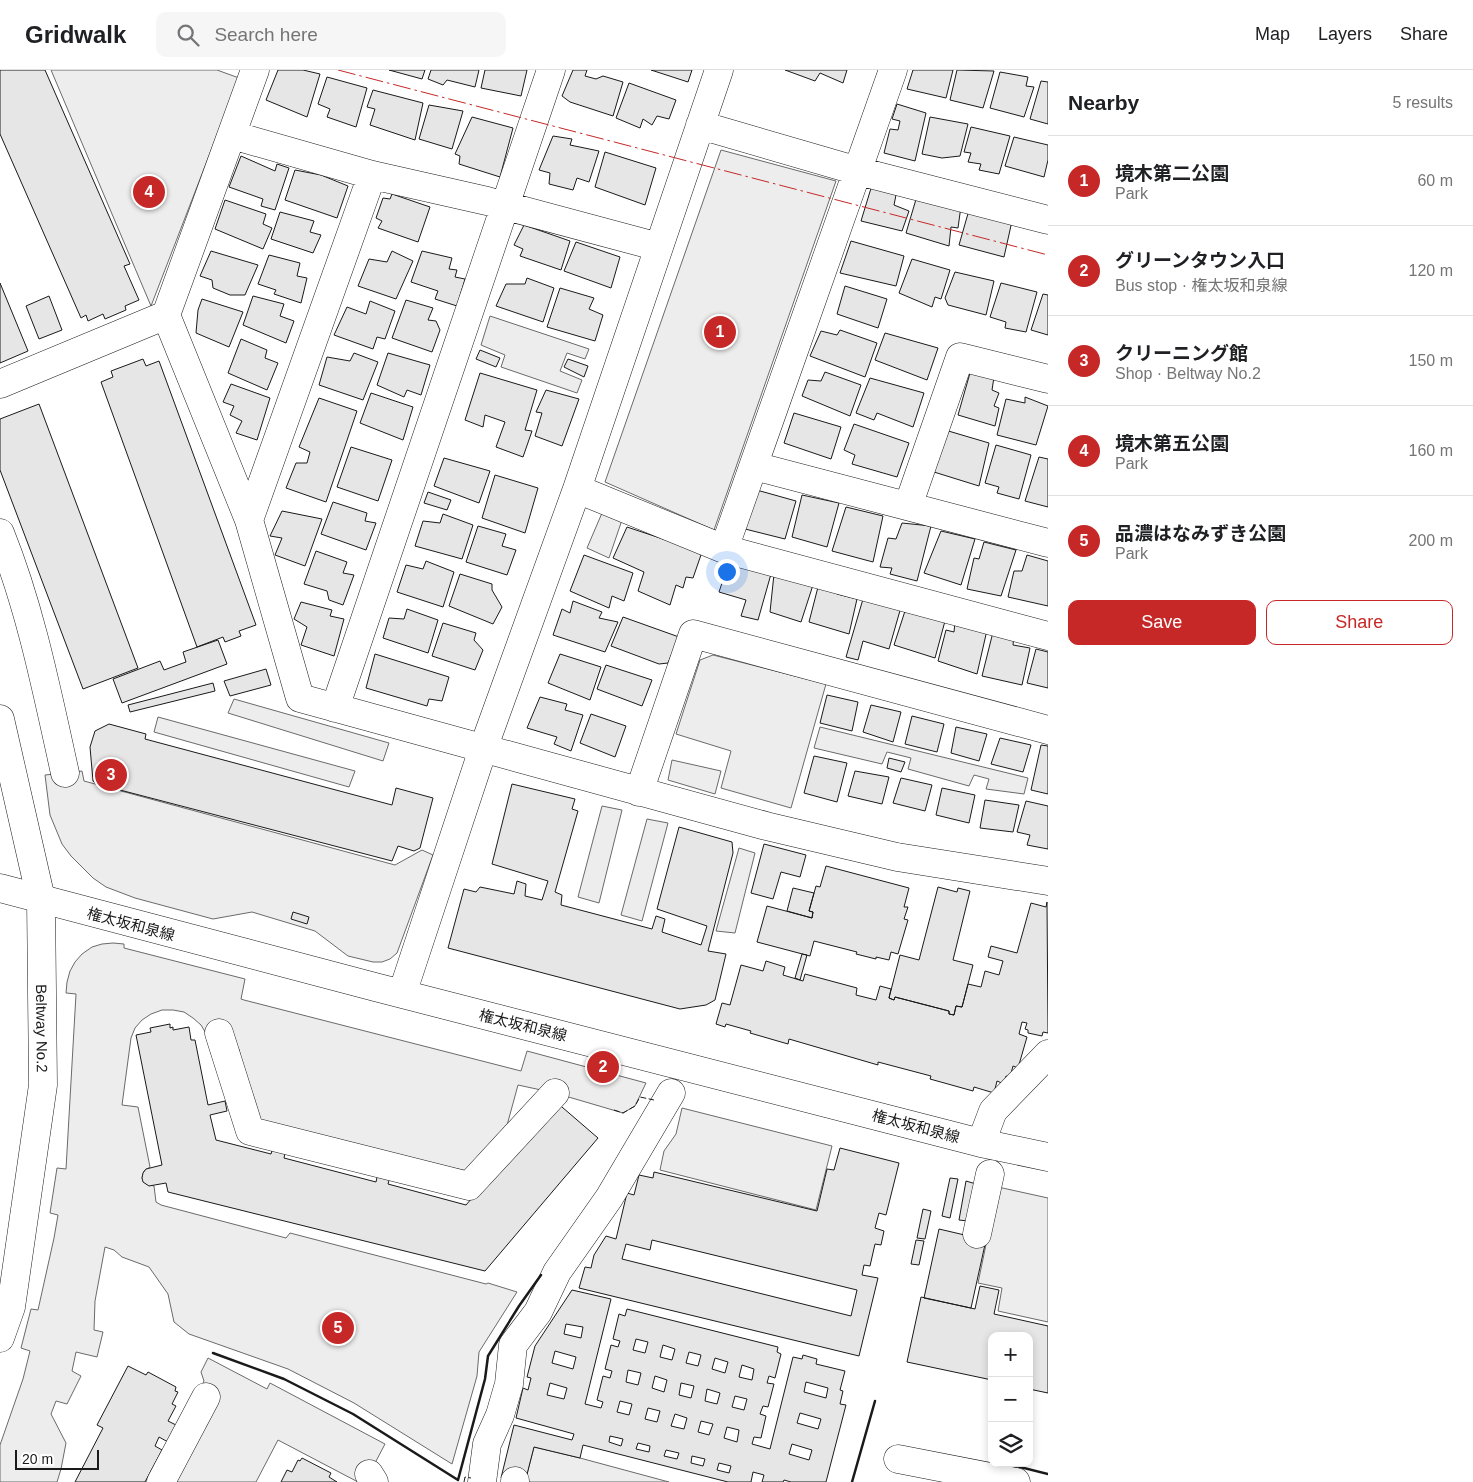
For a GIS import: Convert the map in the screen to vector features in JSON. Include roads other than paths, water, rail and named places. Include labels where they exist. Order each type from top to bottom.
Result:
[{"type":"street","points":[[255,70],[166,315],[249,520],[300,698],[766,826],[896,857],[1048,881]]},
{"type":"street","points":[[334,708],[551,70]]},
{"type":"street","points":[[402,994],[483,749],[577,489],[719,70]]},
{"type":"street","points":[[724,549],[893,70]]},
{"type":"street","points":[[700,125],[858,171],[1048,220]]},
{"type":"street","points":[[232,135],[372,175],[505,206],[659,248]]},
{"type":"street","points":[[249,520],[372,175]]},
{"type":"street","points":[[0,384],[166,315]]},
{"type":"street","points":[[908,506],[960,357],[1048,379]]},
{"type":"street","points":[[754,466],[1048,542]]},
{"type":"street","points":[[577,489],[724,549],[1048,636]]},
{"type":"street","points":[[0,533],[28,616],[47,686],[65,773]]},
{"type":"street","points":[[639,792],[693,634],[1048,730]]},
{"type":"street","name":"Beltway No.2","points":[[0,719],[41,899],[43,1085],[10,1307],[0,1338]]},
{"type":"street","name":"権太坂和泉線","points":[[0,888],[402,994],[981,1143],[1048,1158]]},
{"type":"street","points":[[219,1033],[250,1131],[469,1186],[555,1093]]},
{"type":"street","points":[[981,1143],[993,1111],[1048,1054]]},
{"type":"street","points":[[482,1482],[487,1444],[500,1415],[508,1384],[513,1346],[538,1312],[557,1272],[609,1198],[671,1093]]},
{"type":"street","points":[[977,1234],[990,1174]]},
{"type":"street","points":[[161,1482],[206,1397]]},
{"type":"street","points":[[898,1459],[1016,1482]]},
{"type":"place","name":"境木第五公園","points":[[149,192]]},
{"type":"place","name":"境木第二公園","points":[[720,332]]},
{"type":"place","name":"クリーニング館","points":[[111,775]]},
{"type":"place","name":"グリーンタウン入口","points":[[603,1067]]},
{"type":"place","name":"品濃はなみずき公園","points":[[338,1328]]}]
